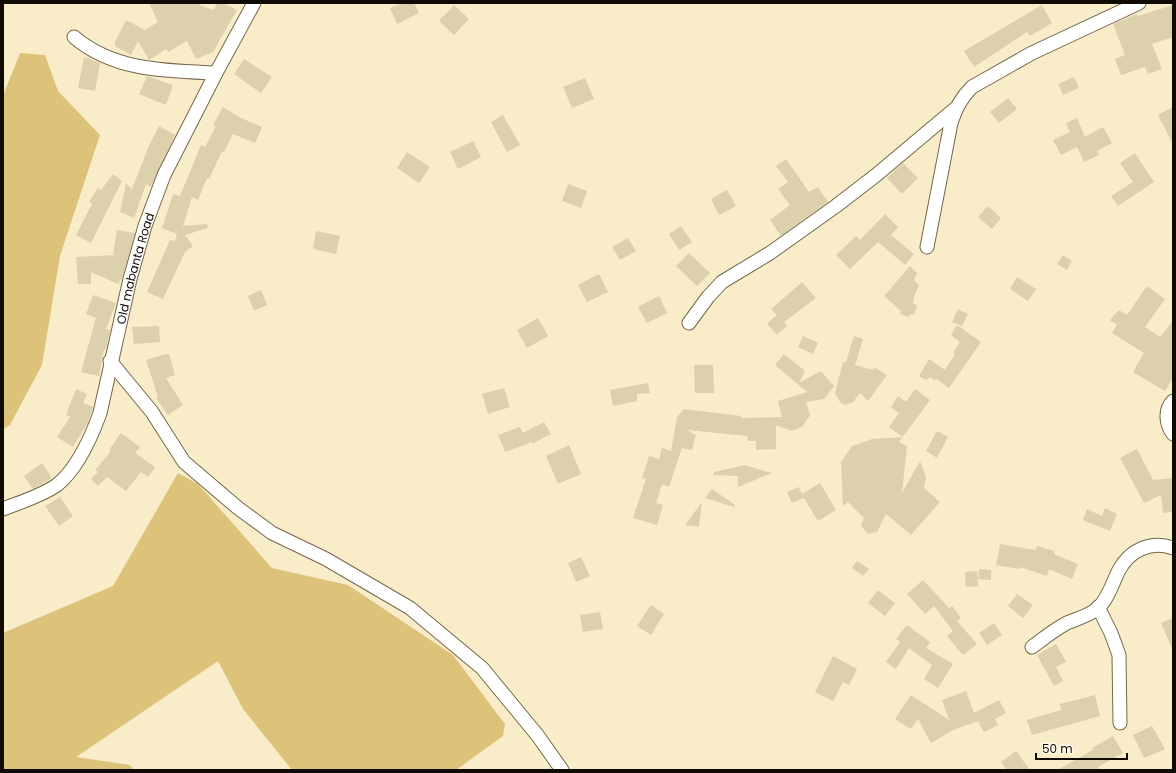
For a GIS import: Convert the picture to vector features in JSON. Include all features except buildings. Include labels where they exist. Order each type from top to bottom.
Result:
[{"type":"street","name":"Old mabanta Road","points":[[3,509],[41,494],[57,485],[69,473],[94,432],[100,413],[110,361],[130,279],[145,226],[164,175],[216,73],[254,3]]},
{"type":"street","points":[[689,323],[708,297],[722,282],[770,253],[875,176],[956,108],[972,87],[1032,53],[1139,3]]},
{"type":"street","points":[[74,37],[90,49],[114,62],[172,71],[216,73]]},
{"type":"street","points":[[927,247],[951,122],[956,108]]},
{"type":"street","points":[[110,361],[152,412],[184,462],[238,508],[272,532],[326,559],[410,608],[482,668],[538,736],[562,770]]},
{"type":"street","points":[[1173,401],[1169,405],[1166,416],[1173,434]]},
{"type":"street","points":[[1032,647],[1067,623],[1087,615],[1098,608],[1105,598],[1120,568],[1129,557],[1141,548],[1154,544],[1173,548]]},
{"type":"street","points":[[1098,608],[1111,632],[1118,655],[1120,723]]},
{"type":"shaded area","points":[[20,53],[45,55],[58,91],[100,135],[60,256],[42,365],[10,425],[3,429],[3,96]]},
{"type":"shaded area","points":[[178,473],[198,484],[272,568],[348,585],[453,655],[505,724],[503,736],[456,770],[292,770],[243,709],[218,661],[76,757],[130,765],[134,770],[3,770],[3,633],[113,586]]}]
